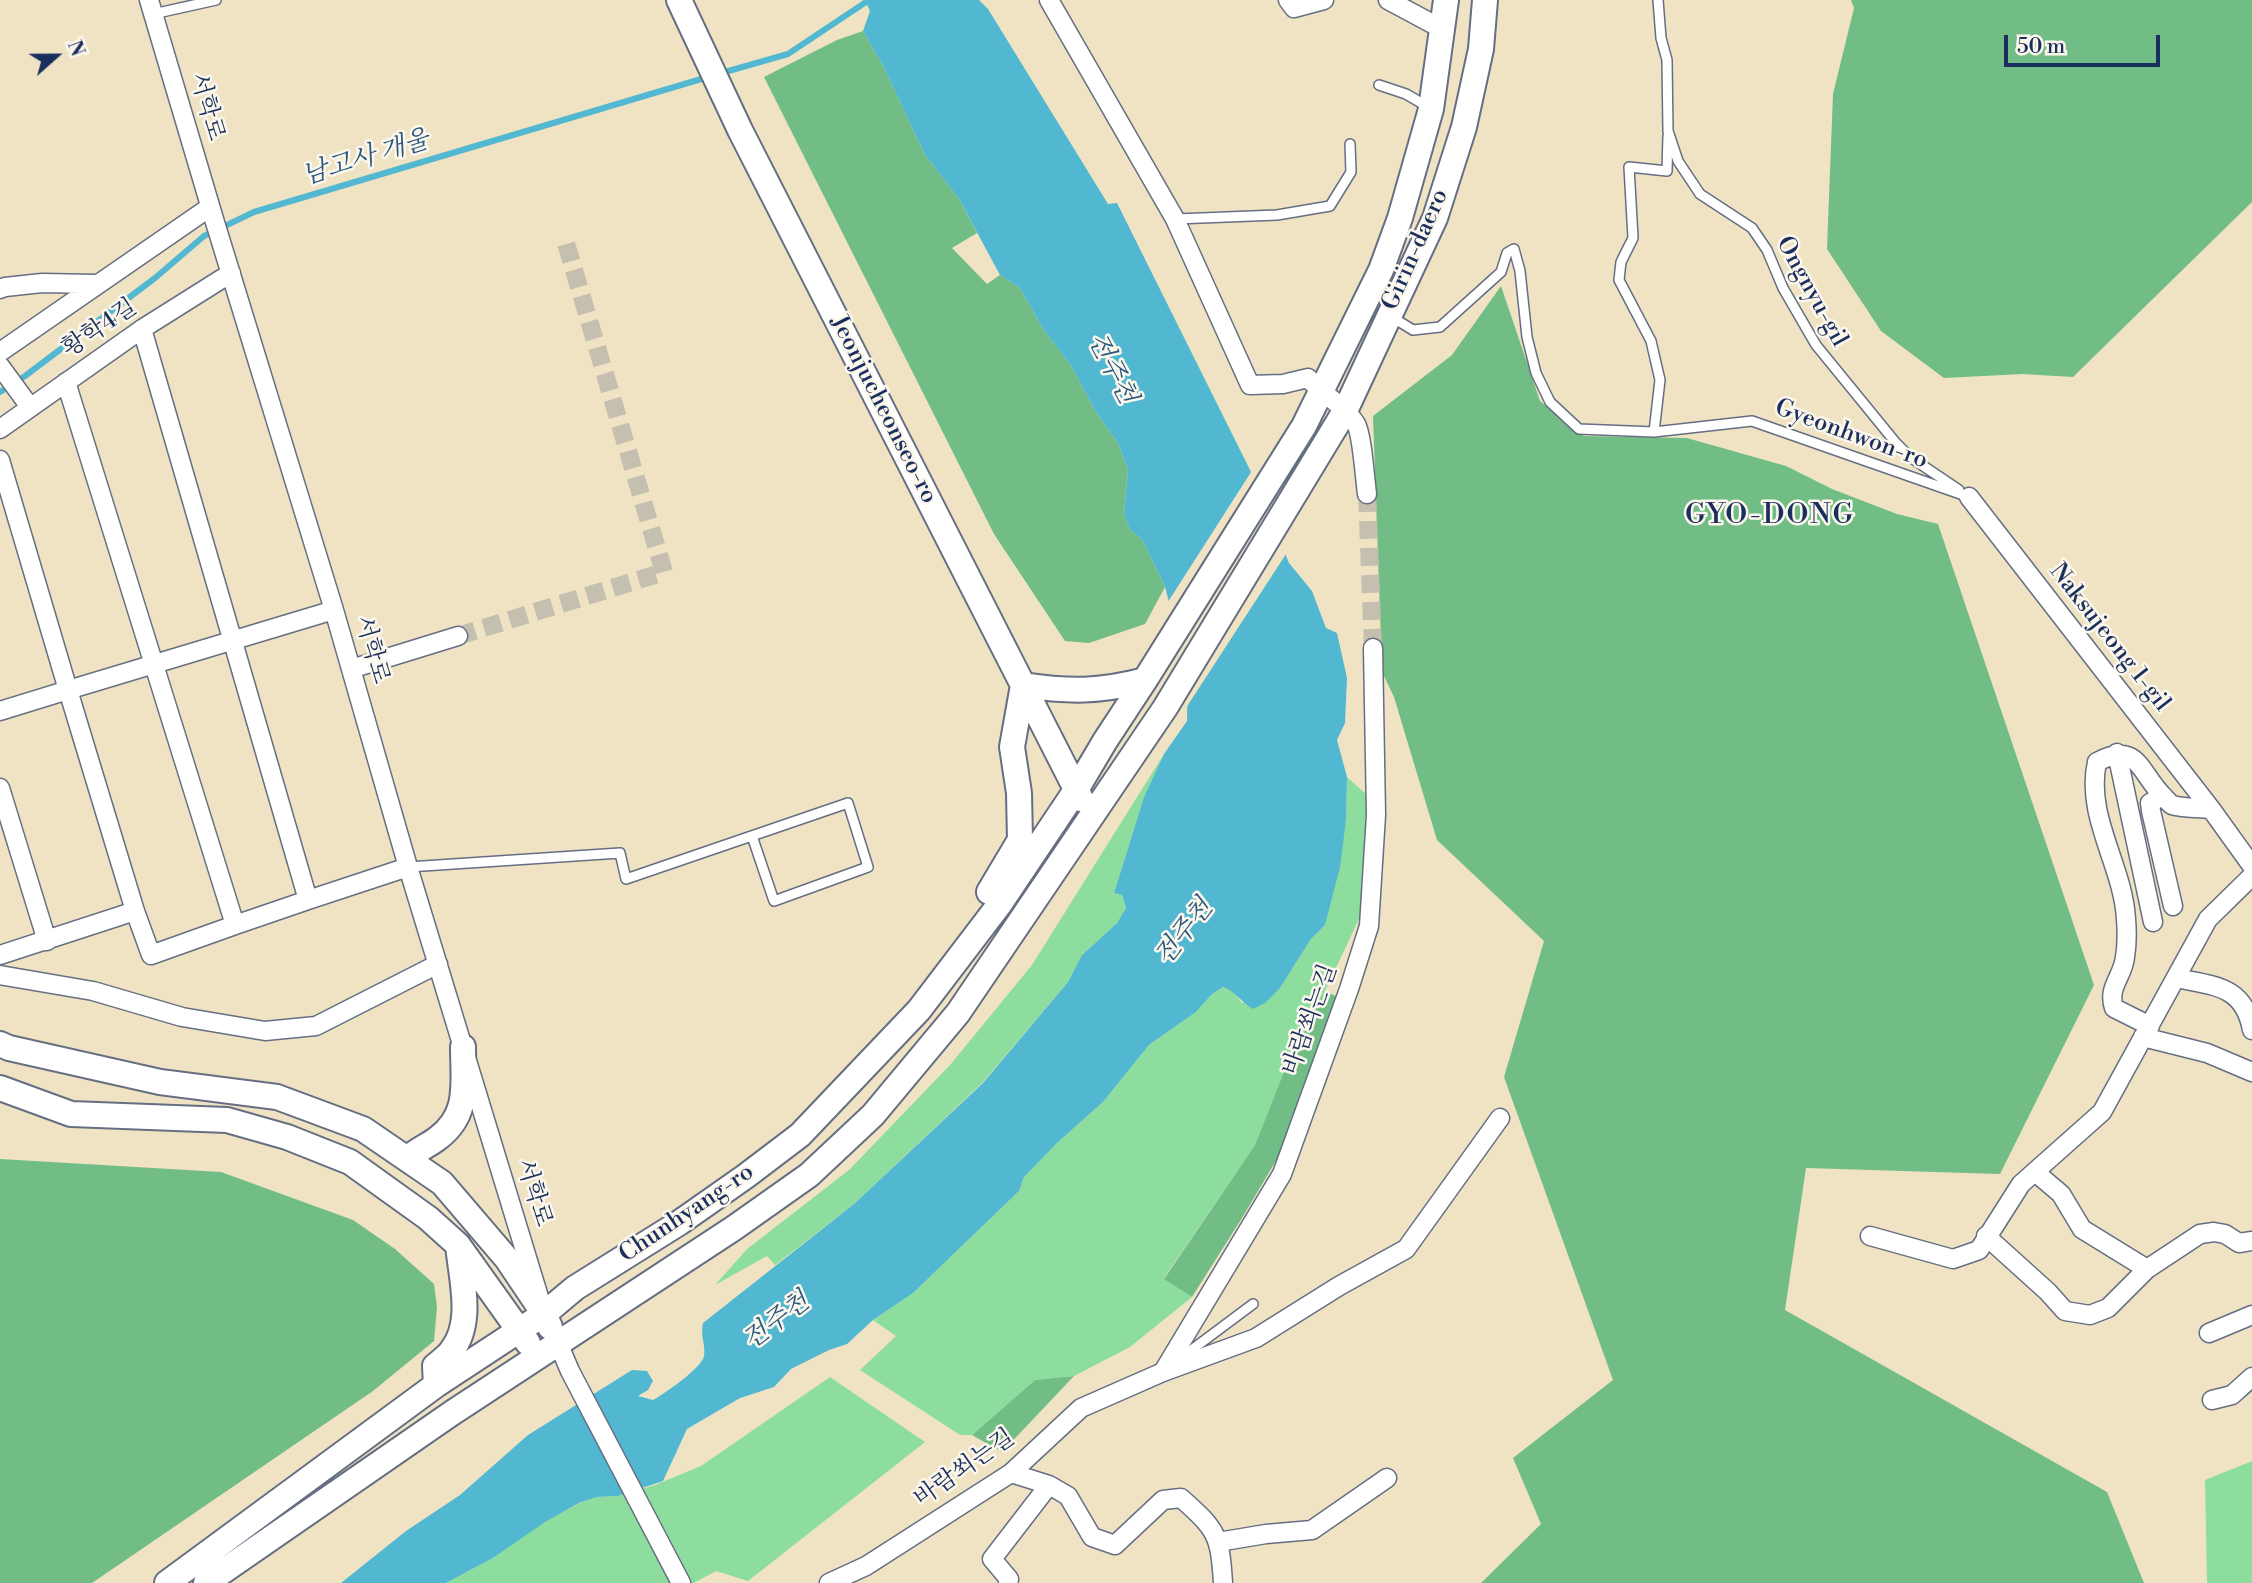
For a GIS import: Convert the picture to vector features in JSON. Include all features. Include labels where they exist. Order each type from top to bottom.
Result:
[{"type":"street","name":"Jeonjucheonseo-ro","points":[[680,0],[740,130],[1092,818]]},
{"type":"street","points":[[1049,0],[1175,219],[1250,385],[1283,384],[1308,378],[1320,392],[1345,411],[1357,425],[1367,494]]},
{"type":"street","points":[[1288,0],[1294,8],[1324,0]]},
{"type":"street","points":[[1388,0],[1444,30]]},
{"type":"street","name":"Girin-daero","points":[[1145,680],[1286,458],[1381,271],[1400,218],[1432,108],[1446,0]]},
{"type":"street","name":"Girin-daero","points":[[1123,769],[1165,708],[1345,411],[1435,218],[1464,127],[1480,49],[1485,0]]},
{"type":"street","name":"서학로","points":[[151,7],[544,1314]]},
{"type":"street","points":[[0,352],[95,284],[212,213]]},
{"type":"street","name":"황학4길","points":[[0,429],[25,401],[66,382],[142,329],[231,273]]},
{"type":"street","points":[[0,289],[42,283],[95,284]]},
{"type":"street","points":[[142,329],[308,900]]},
{"type":"street","points":[[2,369],[25,401]]},
{"type":"street","points":[[66,382],[235,925]]},
{"type":"street","points":[[0,460],[135,911],[151,955],[408,867]]},
{"type":"street","name":"Naksujeong 1-gil","points":[[1969,497],[2211,808],[2252,866]]},
{"type":"street","points":[[0,711],[334,610]]},
{"type":"street","points":[[351,669],[457,636]]},
{"type":"street","name":"바람쐬는길","points":[[1163,1372],[1282,1174],[1349,989],[1368,926],[1376,815],[1373,648]]},
{"type":"street","points":[[999,905],[989,892],[1020,840],[1012,747],[1023,685],[1065,692],[1118,687],[1145,680]]},
{"type":"street","name":"Chunhyang-ro","points":[[167,1583],[436,1385],[520,1331],[575,1288],[679,1223],[800,1135],[919,1010],[999,905],[1145,680]]},
{"type":"street","points":[[2211,808],[2171,804],[2133,758],[2117,753],[2097,762],[2094,775],[2095,794],[2101,829],[2114,865],[2126,919],[2125,960],[2110,997],[2113,1008],[2146,1031],[2252,1072],[2252,1065]]},
{"type":"street","points":[[2117,753],[2153,922]]},
{"type":"street","name":"Chunhyang-ro","points":[[206,1583],[452,1413],[725,1234],[808,1175],[873,1115],[958,1013],[1123,769]]},
{"type":"street","points":[[0,788],[47,941]]},
{"type":"street","points":[[2162,796],[2150,803],[2173,906]]},
{"type":"street","points":[[1870,1236],[1954,1259],[1979,1250],[2021,1184],[2102,1111],[2208,919],[2252,876]]},
{"type":"street","points":[[0,955],[135,911]]},
{"type":"street","points":[[0,975],[93,991],[182,1017],[265,1031],[316,1026],[438,964]]},
{"type":"street","points":[[2176,978],[2233,993],[2247,1014],[2252,1030]]},
{"type":"street","points":[[0,1044],[160,1082],[277,1097],[363,1129],[442,1183],[507,1259],[544,1314],[547,1350]]},
{"type":"street","points":[[407,1159],[420,1147],[439,1138],[455,1122],[463,1099],[463,1047]]},
{"type":"street","points":[[0,1088],[71,1114],[227,1121],[287,1137],[350,1162],[428,1218],[458,1245],[520,1331],[570,1371],[681,1583]]},
{"type":"street","name":"바람쐬는길","points":[[828,1583],[866,1566],[1011,1473],[1081,1408],[1163,1372],[1256,1338],[1339,1286],[1406,1250],[1500,1118]]},
{"type":"street","points":[[2035,1172],[2061,1194],[2082,1228],[2147,1269]]},
{"type":"street","points":[[1986,1236],[2065,1311],[2090,1315],[2108,1308],[2147,1269],[2200,1234],[2214,1232],[2225,1234],[2239,1243],[2252,1241]]},
{"type":"street","points":[[436,1385],[435,1366],[452,1350],[460,1336],[464,1320],[458,1245]]},
{"type":"street","points":[[2209,1333],[2252,1315]]},
{"type":"street","points":[[2212,1400],[2232,1395],[2252,1377]]},
{"type":"street","points":[[1011,1473],[1049,1485],[1068,1496],[1092,1537],[1115,1545],[1163,1500],[1181,1498],[1209,1523],[1221,1549],[1223,1583]]},
{"type":"street","points":[[1218,1542],[1312,1530],[1387,1479]]},
{"type":"street","points":[[1010,1582],[992,1559],[1049,1485]]},
{"type":"lane","points":[[151,7],[216,0]]},
{"type":"lane","name":"Ongnyu-gil","points":[[1658,0],[1661,38],[1667,61],[1668,131],[1678,161],[1700,194],[1752,229],[1760,239],[1798,315],[1835,371],[1910,457],[1969,497]]},
{"type":"lane","points":[[1379,85],[1406,94],[1432,108]]},
{"type":"lane","points":[[1654,432],[1660,380],[1651,341],[1619,280],[1621,262],[1633,238],[1629,167],[1667,171],[1668,131]]},
{"type":"lane","points":[[1175,219],[1277,215],[1329,206],[1350,172],[1350,144]]},
{"type":"lane","name":"Gyeonhwon-ro","points":[[1388,315],[1413,330],[1440,327],[1501,272],[1507,253],[1514,249],[1520,271],[1527,337],[1536,373],[1550,402],[1579,429],[1654,432],[1752,421],[1969,497]]},
{"type":"lane","points":[[408,867],[620,853],[626,879],[848,803],[868,867],[774,901],[752,836]]},
{"type":"lane","points":[[1163,1372],[1253,1304]]},
{"type":"green space","points":[[1851,0],[2252,0],[2252,202],[2073,377],[2022,374],[1944,378],[1881,331],[1827,249],[1833,94],[1854,8]]},
{"type":"green space","points":[[863,31],[884,68],[925,155],[959,199],[977,233],[952,248],[987,284],[1000,275],[1020,288],[1043,329],[1071,366],[1096,412],[1118,443],[1128,470],[1124,514],[1130,530],[1142,539],[1165,587],[1145,624],[1089,643],[1065,641],[994,534],[764,77],[837,40]]},
{"type":"green space","points":[[1501,286],[1540,401],[1584,436],[1687,438],[1786,466],[1832,489],[1897,514],[1938,524],[2094,985],[2000,1174],[1806,1168],[1785,1310],[2107,1492],[2144,1583],[1481,1583],[1541,1524],[1513,1458],[1613,1380],[1504,1077],[1544,941],[1437,840],[1394,697],[1382,672],[1373,416],[1452,355]]},
{"type":"green space","points":[[1164,754],[1144,797],[1114,893],[1122,895],[1126,908],[1117,923],[1082,955],[1068,982],[983,1082],[854,1204],[775,1265],[767,1256],[715,1285],[747,1249],[849,1170],[950,1065],[1032,965]]},
{"type":"green space","points":[[1347,777],[1367,795],[1360,917],[1287,1064],[1255,1145],[1164,1278],[1192,1297],[1130,1347],[1074,1376],[1035,1380],[972,1435],[960,1435],[860,1370],[896,1336],[873,1320],[913,1293],[1019,1191],[1024,1177],[1103,1102],[1149,1045],[1196,1012],[1212,994],[1223,987],[1234,992],[1242,1003],[1280,988],[1311,939],[1325,925],[1346,820]]},
{"type":"green space","points":[[1325,991],[1338,997],[1280,1154],[1192,1297],[1164,1279],[1255,1145],[1287,1064]]},
{"type":"green space","points":[[0,1159],[221,1172],[353,1220],[395,1249],[434,1284],[437,1307],[434,1341],[373,1391],[92,1583],[0,1583]]},
{"type":"green space","points":[[1074,1376],[1002,1452],[972,1435],[1035,1380]]},
{"type":"green space","points":[[830,1377],[925,1442],[748,1581],[716,1571],[694,1583],[446,1583],[493,1558],[544,1522],[580,1503],[655,1485],[701,1466]]},
{"type":"green space","points":[[2252,1461],[2252,1583],[2207,1583],[2205,1480]]},
{"type":"water","name":"전주천","points":[[865,0],[979,0],[988,9],[1108,204],[1117,203],[1256,482],[1289,563],[1312,591],[1326,628],[1337,633],[1347,678],[1345,723],[1337,740],[1347,777],[1346,820],[1340,867],[1325,925],[1311,939],[1280,988],[1265,1003],[1253,1009],[1223,987],[1212,994],[1196,1012],[1149,1045],[1103,1102],[1024,1177],[1019,1191],[913,1293],[873,1320],[847,1344],[791,1369],[774,1387],[740,1398],[687,1429],[663,1481],[618,1496],[597,1497],[579,1503],[545,1522],[493,1558],[446,1583],[341,1583],[406,1531],[460,1495],[528,1435],[632,1370],[647,1371],[653,1381],[648,1390],[638,1396],[653,1400],[690,1374],[704,1356],[703,1323],[854,1204],[983,1083],[1068,982],[1082,955],[1117,923],[1126,908],[1122,895],[1114,893],[1144,797],[1164,754],[1187,721],[1188,673],[1165,587],[1142,539],[1130,530],[1124,514],[1128,470],[1118,443],[1096,412],[1071,366],[1043,329],[1020,288],[1000,275],[959,199],[925,155],[884,68],[863,31],[870,11]]},
{"type":"pier","points":[[1253,469],[1288,551],[1184,711],[1185,673],[1166,605]]},
{"type":"waterway","points":[[718,74],[788,54],[869,0]]},
{"type":"waterway","name":"남고사 개울","points":[[0,392],[155,278],[204,236],[254,212],[708,77]]},
{"type":"tunnel","points":[[458,636],[664,572],[565,240]]},
{"type":"tunnel","points":[[1367,494],[1373,648]]},
{"type":"district","name":"GYO-DONG","points":[[1770,516]]}]
